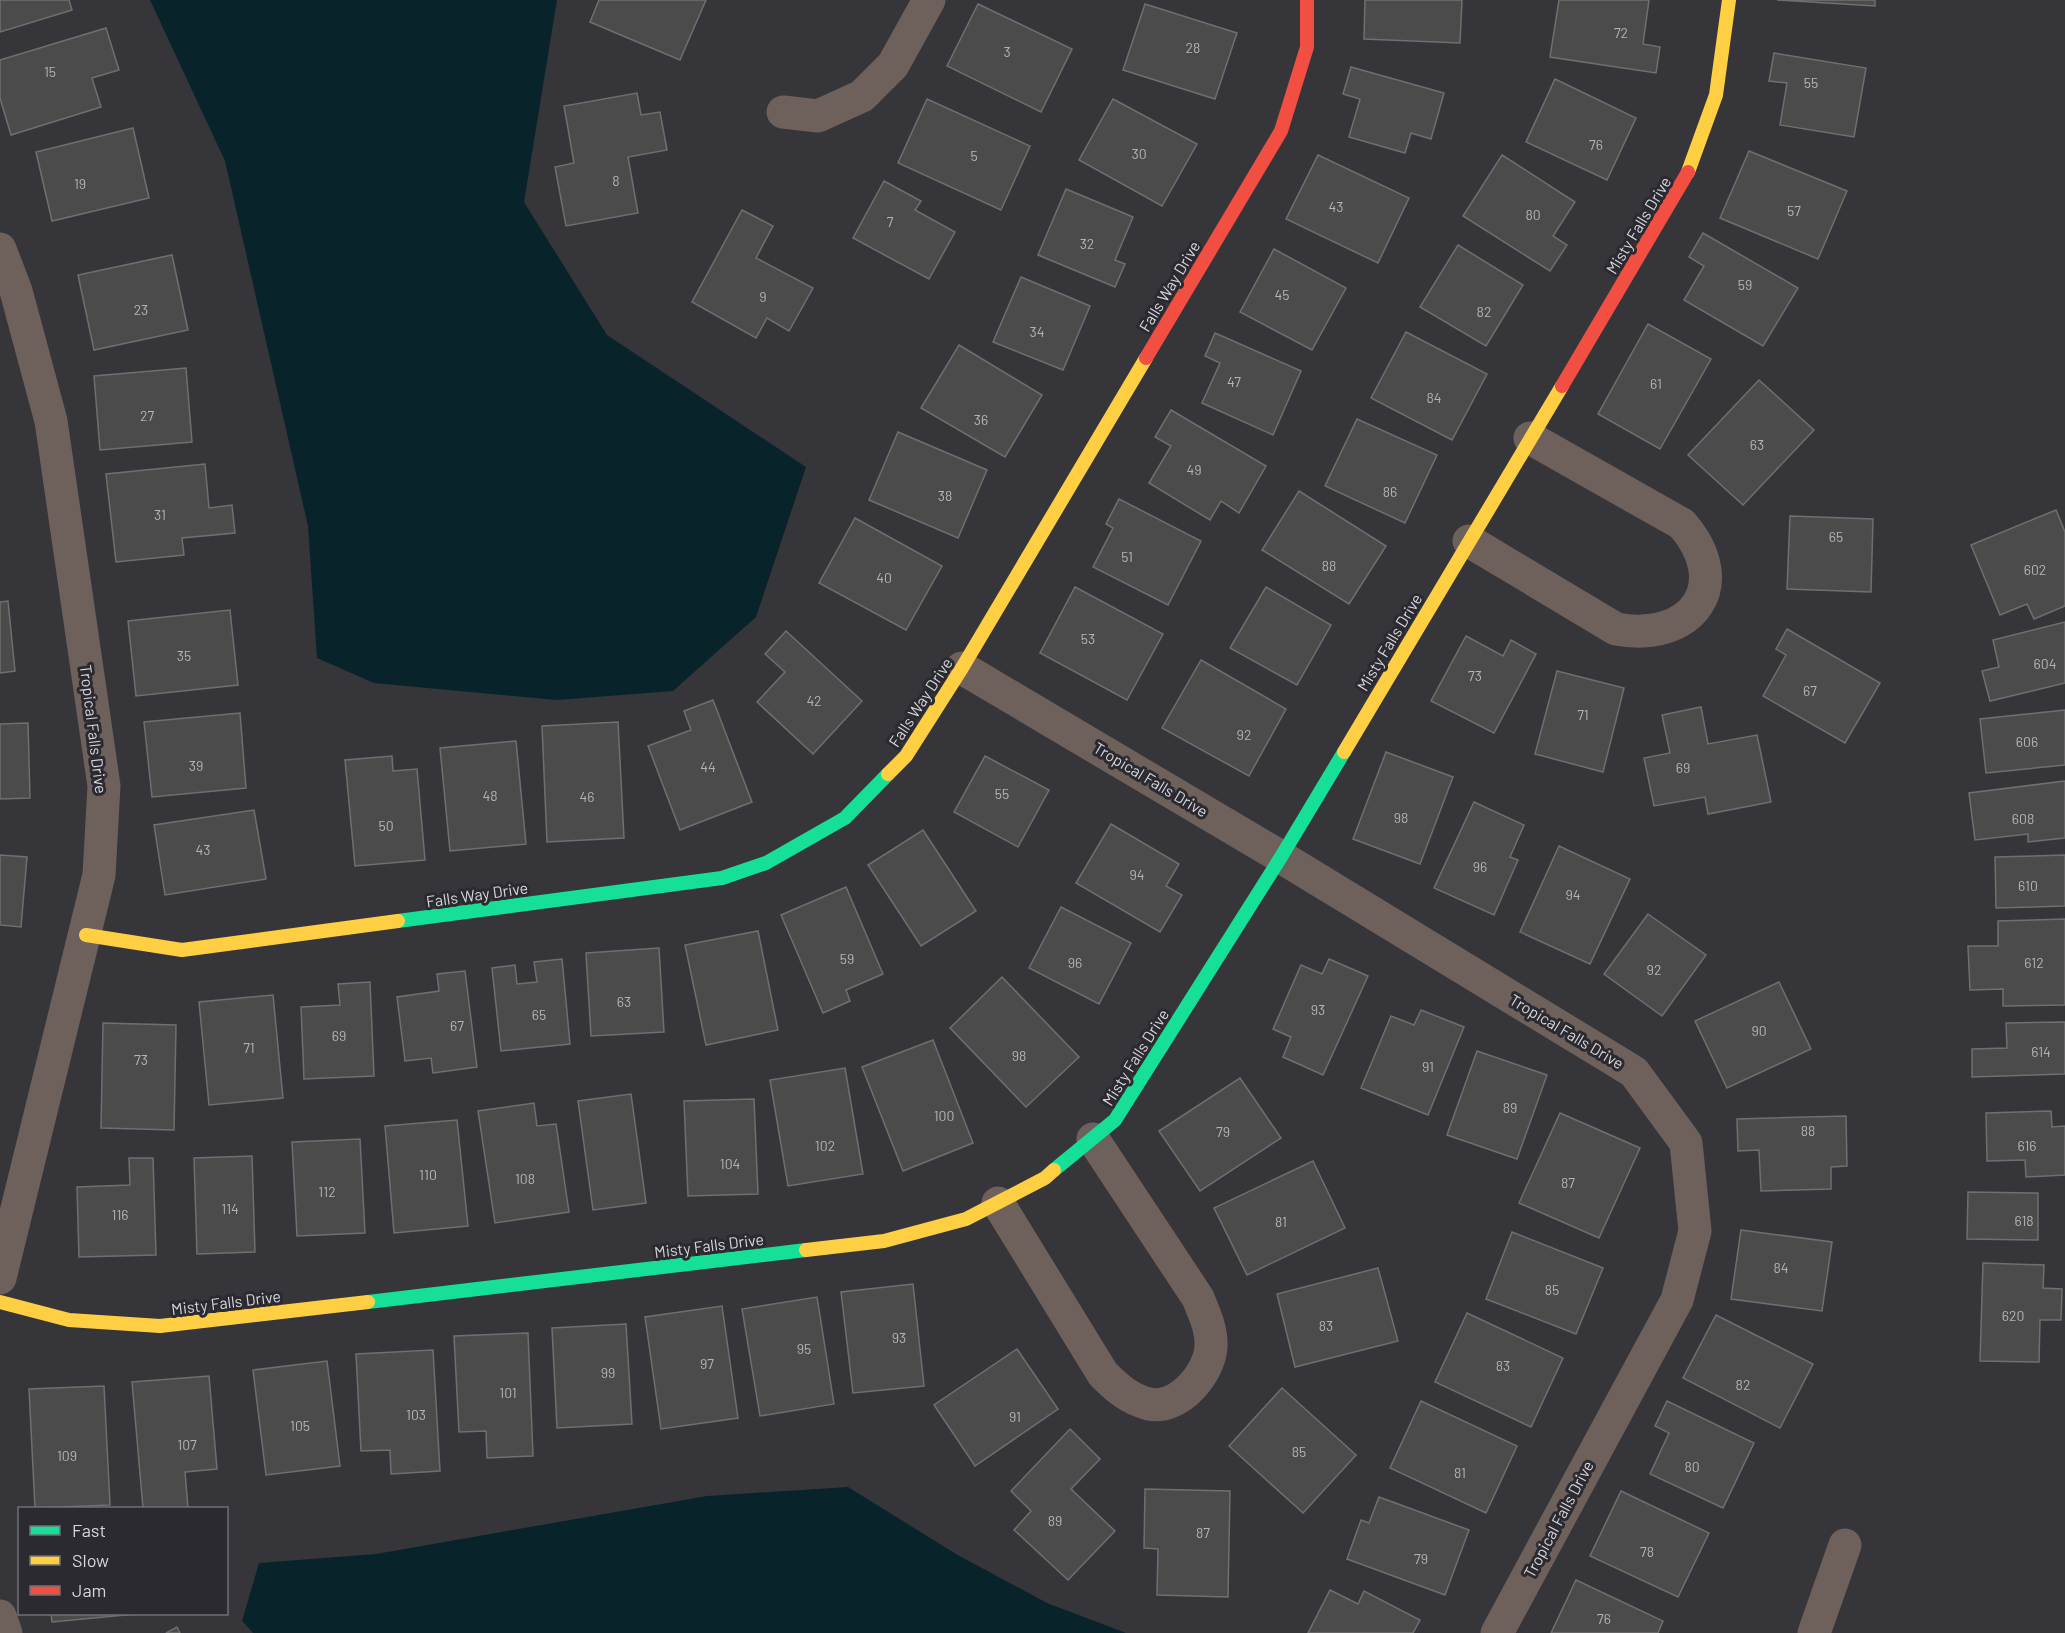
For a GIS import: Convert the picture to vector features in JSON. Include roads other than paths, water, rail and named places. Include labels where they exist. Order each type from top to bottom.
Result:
[{"type":"street","points":[[783,112],[818,116],[862,96],[893,65],[929,0]]},
{"type":"street","name":"Falls Way Drive","points":[[86,935],[182,950],[722,878],[766,863],[845,818],[906,756],[962,668],[1281,131],[1307,47],[1307,0]]},
{"type":"street","name":"Misty Falls Drive","points":[[0,1302],[69,1320],[160,1326],[884,1241],[966,1220],[1045,1178],[1115,1120],[1281,856],[1686,178],[1716,95],[1729,0]]},
{"type":"street","name":"Tropical Falls Drive","points":[[0,249],[16,291],[51,421],[104,786],[99,875],[0,1278]]},
{"type":"street","points":[[1469,541],[1616,629],[1637,633],[1657,631],[1693,612],[1702,599],[1705,582],[1703,558],[1696,541],[1682,524],[1530,438]]},
{"type":"street","name":"Tropical Falls Drive","points":[[962,668],[1281,856],[1634,1072],[1686,1143],[1695,1230],[1677,1300],[1497,1633]]},
{"type":"street","points":[[998,1203],[1103,1374],[1125,1395],[1151,1404],[1167,1402],[1191,1388],[1206,1369],[1211,1347],[1209,1324],[1198,1298],[1093,1139]]},
{"type":"street","points":[[1814,1633],[1845,1545]]},
{"type":"street","points":[[0,1616],[6,1633]]},
{"type":"water","points":[[150,0],[557,0],[524,202],[607,335],[806,467],[756,617],[673,691],[557,700],[374,683],[317,658],[308,526],[225,161]]},
{"type":"water","points":[[848,1487],[956,1554],[1047,1603],[1126,1633],[253,1633],[242,1621],[259,1563],[376,1554],[707,1496]]}]
